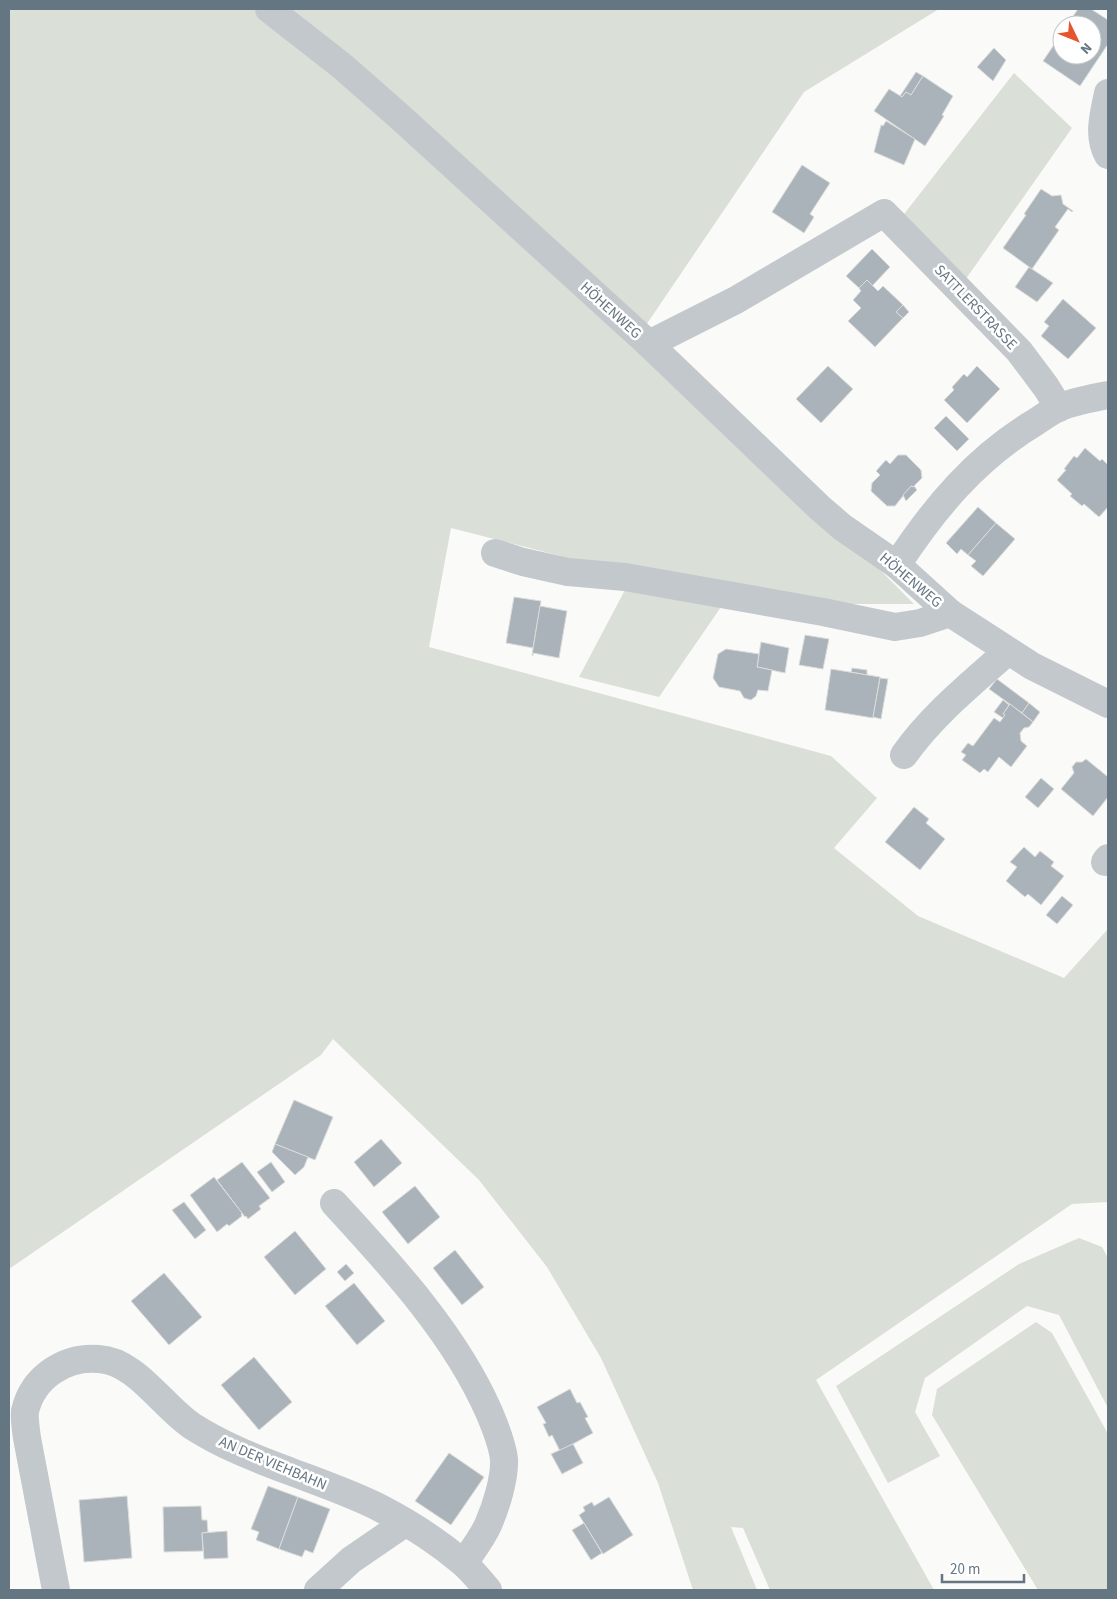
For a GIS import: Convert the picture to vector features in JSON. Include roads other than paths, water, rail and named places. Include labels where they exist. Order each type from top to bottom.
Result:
[{"type":"street","name":"HÖHENWEG","points":[[269,9],[356,79],[648,344],[820,508],[897,565],[950,613],[1008,651],[1108,704]]},
{"type":"street","points":[[1108,93],[1103,118],[1102,138],[1108,155]]},
{"type":"street","name":"SATTLERSTRASSE","points":[[648,344],[736,300],[884,213],[1019,351],[1046,386],[1059,408]]},
{"type":"street","points":[[897,565],[929,518],[947,496],[972,470],[1002,444],[1059,408],[1108,395]]},
{"type":"street","name":"HÖHENWEG","points":[[495,554],[568,572],[625,577],[823,612],[895,627],[920,624],[950,613]]},
{"type":"street","points":[[904,755],[933,718],[1008,651]]},
{"type":"street","points":[[334,1203],[411,1290],[452,1345],[481,1393],[496,1426],[504,1459],[500,1488],[488,1526],[464,1563]]},
{"type":"street","name":"AN DER VIEHBAHN","points":[[56,1590],[27,1438],[25,1412],[31,1396],[45,1375],[63,1364],[80,1358],[101,1358],[121,1366],[141,1380],[192,1426],[235,1450],[379,1508],[426,1535],[464,1563],[488,1590]]},
{"type":"street","points":[[318,1590],[351,1560],[405,1523]]}]
